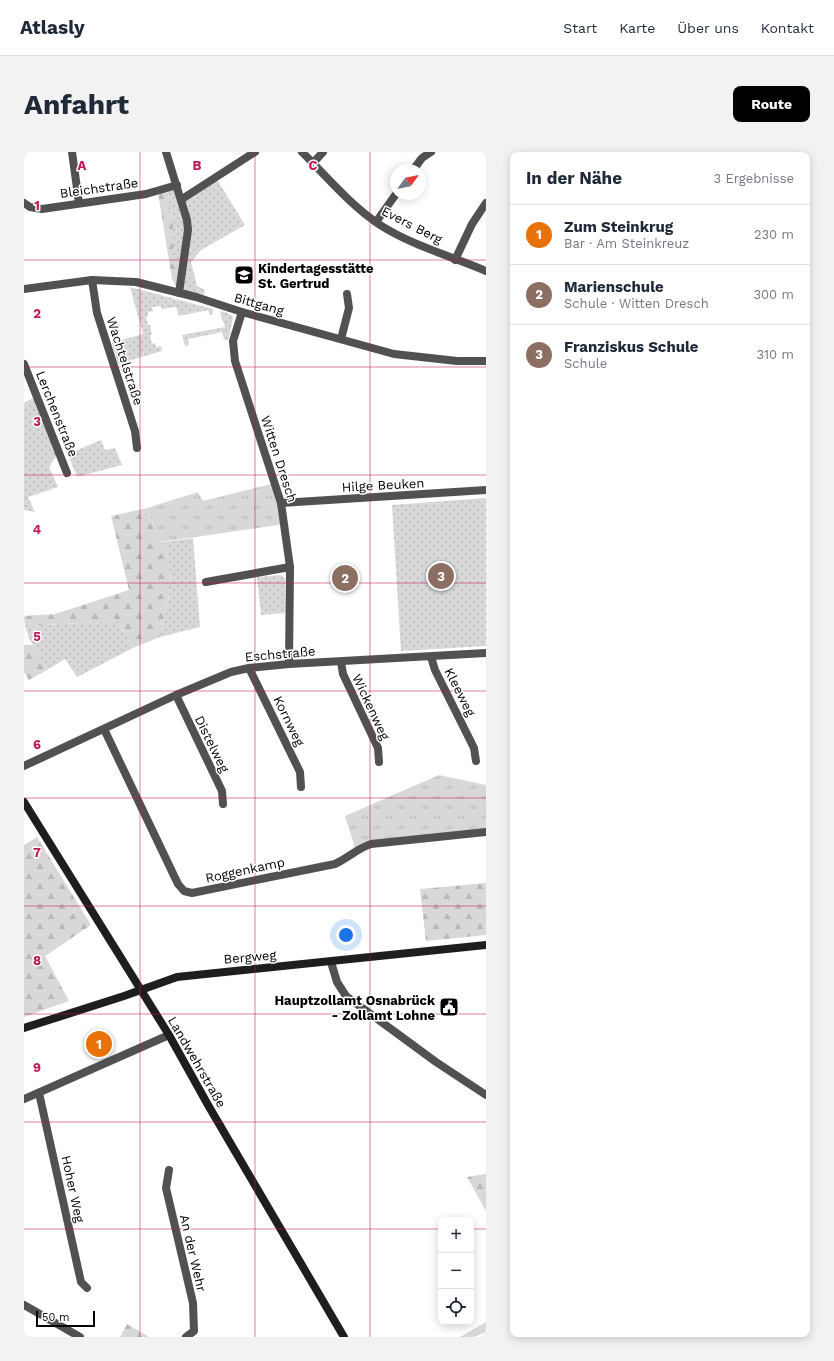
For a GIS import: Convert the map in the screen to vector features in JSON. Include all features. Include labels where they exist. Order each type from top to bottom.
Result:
[{"type":"street","points":[[72,152],[79,203]]},
{"type":"street","points":[[166,152],[182,199],[188,230],[178,292]]},
{"type":"street","points":[[182,199],[255,152]]},
{"type":"street","name":"Evers Berg","points":[[302,152],[347,198],[376,222],[412,242],[486,271]]},
{"type":"street","points":[[313,163],[323,152]]},
{"type":"street","points":[[418,164],[422,158],[431,152]]},
{"type":"street","name":"Bleichstraße","points":[[24,203],[30,207],[42,209],[146,194],[177,185]]},
{"type":"street","points":[[376,222],[392,200]]},
{"type":"street","points":[[455,260],[472,224],[486,203]]},
{"type":"street","name":"Bittgang","points":[[24,289],[92,280],[136,282],[178,292],[242,312],[415,358],[457,361],[486,361]]},
{"type":"street","name":"Wachtelstraße","points":[[92,280],[97,313],[136,431],[138,448]]},
{"type":"street","points":[[341,339],[349,308],[347,294]]},
{"type":"street","name":"Witten Dresch","points":[[242,312],[233,341],[234,361],[282,503],[290,568],[289,664]]},
{"type":"street","name":"Lerchenstraße","points":[[24,364],[67,473]]},
{"type":"street","name":"Hilge Beuken","points":[[282,503],[486,490]]},
{"type":"street","points":[[206,582],[290,568]]},
{"type":"street","name":"Eschstraße","points":[[24,766],[176,695],[231,672],[250,668],[289,664],[486,654]]},
{"type":"street","name":"Kleeweg","points":[[431,657],[434,670],[474,748],[476,761]]},
{"type":"street","name":"Wickenweg","points":[[341,662],[343,674],[378,748],[379,762]]},
{"type":"street","name":"Kornweg","points":[[250,668],[300,772],[300,787]]},
{"type":"street","name":"Distelweg","points":[[176,695],[222,791],[223,804]]},
{"type":"street","name":"Roggenkamp","points":[[104,729],[178,884],[184,891],[192,893],[335,864],[344,860],[364,846],[371,844],[486,832]]},
{"type":"street","name":"Landwehrstraße","points":[[24,802],[169,1036],[344,1337]]},
{"type":"street","name":"Bergweg","points":[[24,1028],[141,990],[162,981],[189,975],[331,962],[486,945]]},
{"type":"street","points":[[331,962],[337,982],[346,996],[436,1062],[486,1095]]},
{"type":"street","points":[[24,1099],[169,1036]]},
{"type":"street","name":"Hoher Weg","points":[[39,1092],[81,1282],[87,1288]]},
{"type":"street","name":"An der Wehr","points":[[169,1170],[166,1188],[193,1308],[194,1330],[186,1337]]},
{"type":"street","points":[[24,1305],[80,1337]]},
{"type":"green space","points":[[216,178],[245,225],[201,250],[191,262],[197,286],[205,290],[203,299],[179,293],[172,258],[173,223],[167,188],[177,185],[182,199]]},
{"type":"green space","points":[[167,188],[173,223],[173,258],[183,261],[179,293],[172,279],[158,193]]},
{"type":"green space","points":[[130,287],[213,309],[213,314],[210,315],[208,310],[179,316],[176,307],[162,309],[161,306],[152,307],[153,311],[148,312],[148,317],[146,317],[152,334],[150,335],[152,344],[155,343],[156,347],[161,346],[162,351],[118,364],[112,343],[143,334]]},
{"type":"green space","points":[[222,311],[232,315],[233,318],[228,341],[224,339],[222,332],[188,339],[189,345],[185,346],[182,335],[225,327],[220,313]]},
{"type":"green space","points":[[33,398],[57,455],[49,467],[58,487],[28,497],[35,512],[24,510],[24,403]]},
{"type":"green space","points":[[101,440],[105,450],[115,448],[122,465],[77,477],[68,454]]},
{"type":"green space","points":[[275,483],[285,524],[160,542],[147,508],[198,492],[203,501]]},
{"type":"green space","points":[[486,498],[486,646],[401,651],[392,505]]},
{"type":"green space","points":[[147,508],[160,542],[165,542],[172,582],[160,637],[133,648],[118,621],[25,626],[24,616],[55,614],[129,590],[111,516]]},
{"type":"green space","points":[[193,538],[200,627],[160,637],[172,582],[165,542]]},
{"type":"green space","points":[[281,575],[285,579],[285,613],[261,615],[257,577]]},
{"type":"green space","points":[[118,621],[133,648],[77,677],[65,659],[47,670],[29,638],[25,626]]},
{"type":"green space","points":[[24,645],[33,645],[47,670],[29,680],[24,672]]},
{"type":"green space","points":[[439,775],[486,785],[486,832],[371,844],[356,851],[345,816]]},
{"type":"green space","points":[[37,837],[91,925],[45,956],[69,1001],[24,1017],[24,845]]},
{"type":"green space","points":[[486,883],[486,935],[426,941],[420,889]]},
{"type":"green space","points":[[486,1174],[486,1211],[467,1177]]},
{"type":"green space","points":[[486,1322],[486,1332],[474,1337],[460,1337]]},
{"type":"green space","points":[[127,1324],[149,1337],[120,1337]]},
{"type":"place","name":"Kindertagesstätte St. Gertrud","points":[[244,275]]},
{"type":"place","name":"Franziskus Schule","points":[[441,576]]},
{"type":"place","name":"Marienschule","points":[[345,578]]},
{"type":"place","name":"Hauptzollamt Osnabrück - Zollamt Lohne","points":[[449,1007]]},
{"type":"place","name":"Zum Steinkrug","points":[[99,1044]]}]
